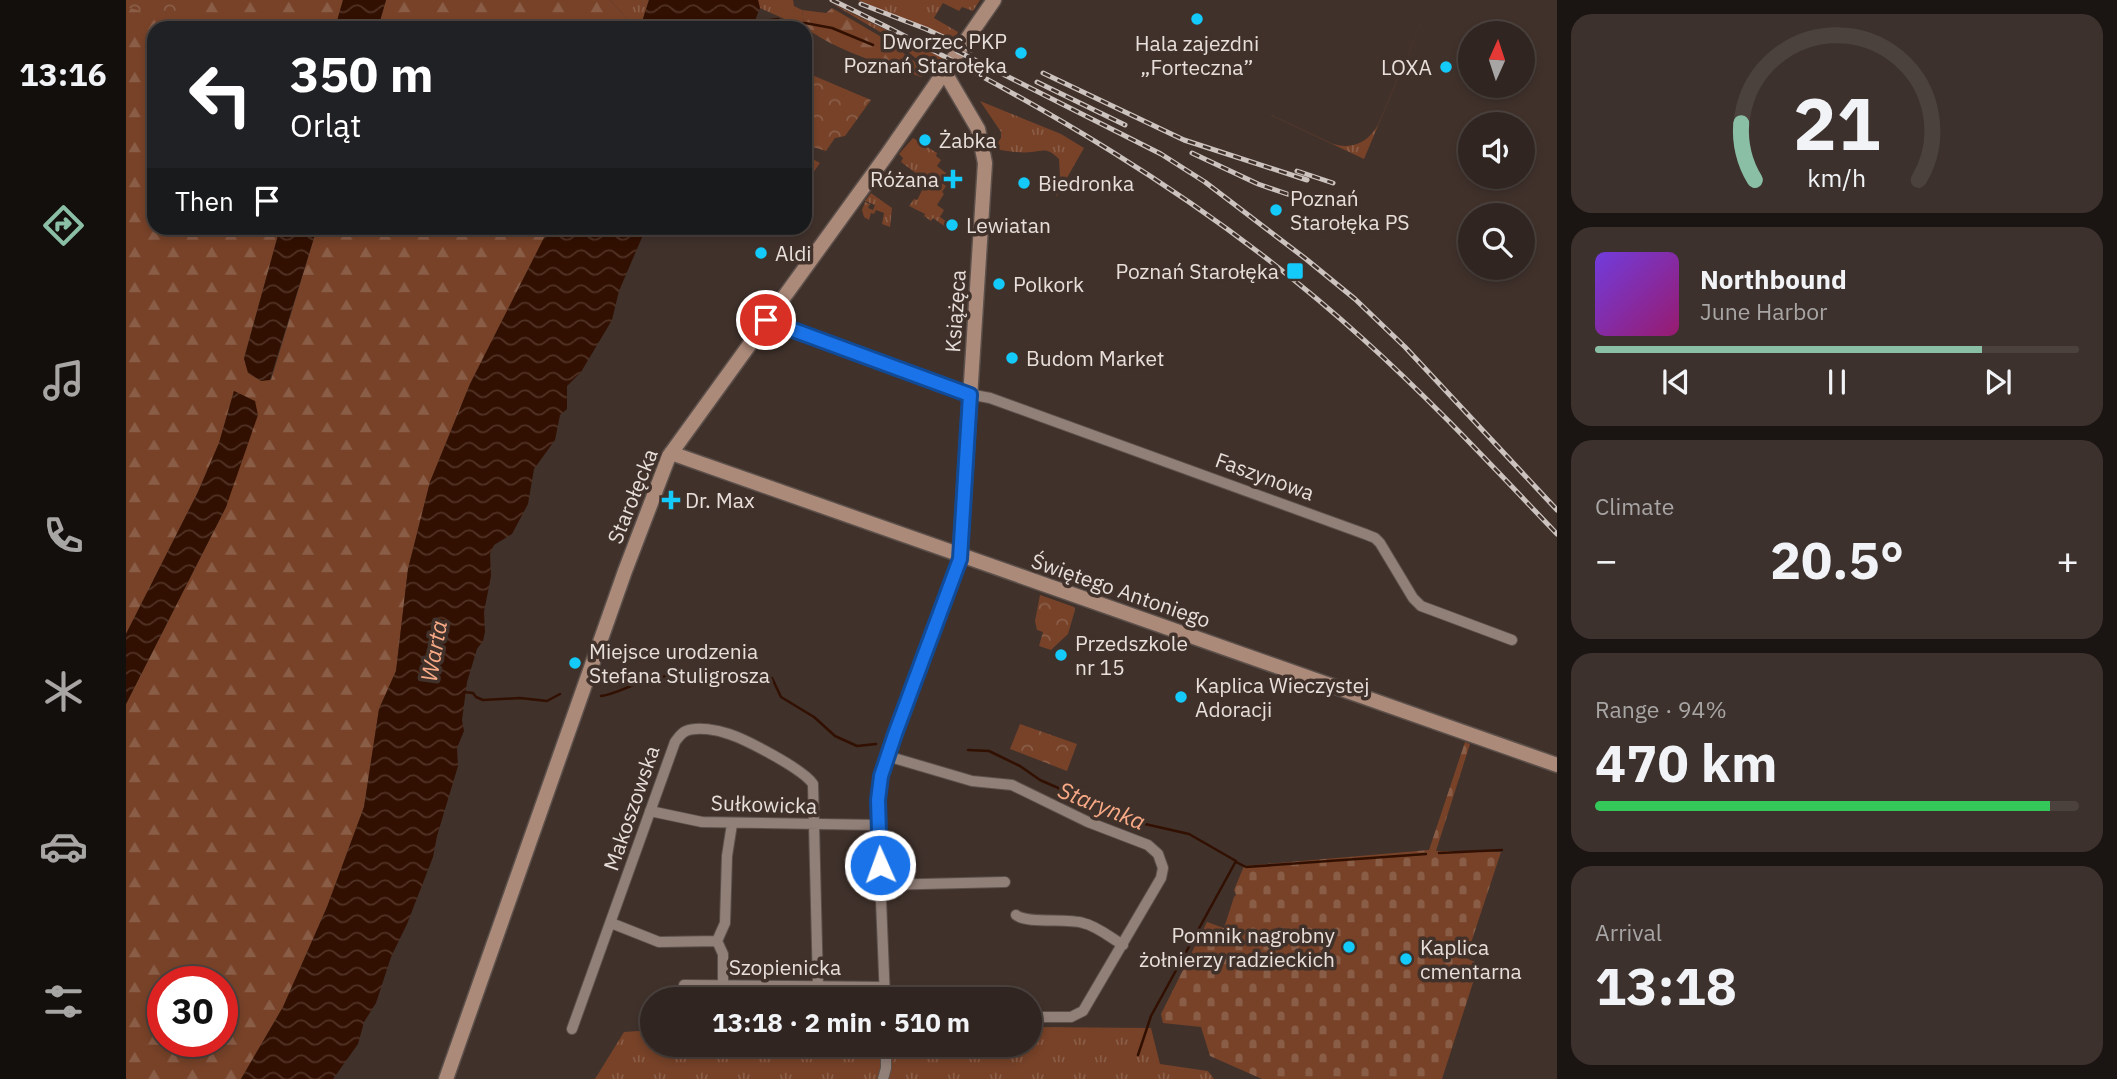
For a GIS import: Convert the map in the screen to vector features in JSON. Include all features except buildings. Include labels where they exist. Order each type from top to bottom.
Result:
[{"type":"street","name":"Starołęcka","points":[[446,1079],[616,594],[671,453],[994,0]]},
{"type":"street","name":"Książęca","points":[[885,987],[878,825],[879,787],[887,756],[957,554],[970,395],[985,154],[978,129],[944,71]]},
{"type":"street","name":"Faszynowa","points":[[766,320],[970,395],[990,398],[1125,445],[1371,536],[1380,543],[1410,593],[1421,606],[1512,640]]},
{"type":"street","name":"Świętego Antoniego","points":[[671,453],[1557,765]]},
{"type":"street","name":"Makoszowska","points":[[572,1029],[675,742],[689,730],[732,734],[808,778],[814,791],[818,986]]},
{"type":"street","points":[[887,756],[972,781],[1012,785],[1088,822],[1154,848],[1163,868],[1163,875],[1081,1014],[1071,1017],[1042,1017]]},
{"type":"street","name":"Sułkowicka","points":[[650,811],[686,820],[732,824],[878,825]]},
{"type":"street","points":[[723,986],[723,954],[717,940],[725,923],[727,856],[732,824]]},
{"type":"street","points":[[881,885],[1004,882]]},
{"type":"street","points":[[1016,915],[1024,920],[1047,919],[1083,923],[1123,945]]},
{"type":"street","points":[[611,923],[659,943],[717,940]]},
{"type":"street","name":"Szopienicka","points":[[684,985],[885,987]]},
{"type":"street","points":[[883,1079],[886,1057]]},
{"type":"green space","points":[[126,0],[343,0],[337,21],[147,21],[147,235],[278,235],[244,358],[271,380],[315,235],[545,235],[470,384],[430,482],[408,569],[396,671],[379,709],[364,807],[327,907],[283,1007],[241,1079],[126,1079],[126,704],[226,507],[254,401],[234,391],[219,443],[198,492],[126,634]]},
{"type":"green space","points":[[126,0],[204,0],[188,21],[126,7]]},
{"type":"green space","points":[[386,0],[610,0],[629,21],[380,21]]},
{"type":"green space","points":[[610,0],[649,0],[642,21],[629,21]]},
{"type":"green space","points":[[758,0],[793,0],[794,6],[802,10],[804,21],[789,21],[760,8]]},
{"type":"green space","points":[[858,0],[980,0],[973,11],[962,7],[959,11],[943,3],[934,18],[958,32],[954,40]]},
{"type":"green space","points":[[1431,0],[1364,159],[1241,101],[1333,144],[1347,146],[1365,140],[1378,125]]},
{"type":"green space","points":[[831,3],[944,58],[934,73],[892,39]]},
{"type":"green space","points":[[832,8],[890,42],[926,71],[922,77],[843,49],[814,34],[812,21],[804,21],[802,10],[826,13]]},
{"type":"green space","points":[[812,75],[871,100],[845,136],[835,138],[826,151],[813,147]]},
{"type":"green space","points":[[980,101],[1061,134],[1084,148],[1056,197],[1060,177],[1059,159],[1046,151],[1019,152],[997,149],[1001,132]]},
{"type":"green space","points":[[913,138],[937,153],[936,156],[941,160],[937,166],[946,173],[940,182],[946,186],[942,192],[944,194],[937,205],[944,210],[940,217],[950,224],[947,228],[909,206],[914,199],[917,200],[925,185],[914,178],[917,174],[901,162],[903,158],[899,154]]},
{"type":"green space","points":[[812,159],[820,163],[812,174]]},
{"type":"green space","points":[[871,193],[892,208],[890,227],[882,224],[884,213],[876,210],[874,214],[871,213],[869,220],[864,217],[862,210],[865,202],[870,204],[868,208],[873,210],[875,205],[865,201]]},
{"type":"green space","points":[[1040,595],[1074,607],[1075,610],[1068,634],[1051,650],[1039,646],[1043,632],[1037,630],[1035,621]]},
{"type":"green space","points":[[1020,724],[1077,744],[1067,771],[1010,749]]},
{"type":"green space","points":[[1465,742],[1470,744],[1436,851],[1501,852],[1466,958],[1479,964],[1442,1079],[1262,1079],[1210,1056],[1201,1027],[1163,1023],[1161,1014],[1207,922],[1224,928],[1236,895],[1234,890],[1244,866],[1429,850]]},
{"type":"green space","points":[[1042,1027],[1151,1028],[1160,1064],[1208,1071],[1214,1079],[595,1079],[624,1032],[640,1031],[640,1057],[1042,1057]]},
{"type":"water","points":[[343,0],[386,0],[380,21],[337,21]]},
{"type":"water","points":[[649,0],[758,0],[760,8],[755,21],[642,21]]},
{"type":"water","points":[[278,235],[315,235],[270,380],[261,381],[248,373],[244,359]]},
{"type":"water","name":"Warta","points":[[545,235],[643,235],[619,291],[612,320],[581,372],[567,386],[567,409],[560,415],[555,440],[534,469],[528,504],[512,534],[494,545],[490,554],[491,576],[484,612],[485,632],[467,682],[462,720],[464,731],[457,748],[458,766],[433,857],[391,957],[376,1003],[364,1022],[358,1044],[333,1079],[241,1079],[283,1007],[327,907],[364,807],[379,709],[396,671],[408,569],[430,482],[470,384]]},
{"type":"water","points":[[234,391],[255,401],[258,415],[226,507],[126,704],[126,634],[198,492],[219,443]]},
{"type":"waterway","points":[[762,21],[782,21]]},
{"type":"waterway","points":[[812,24],[832,28],[873,45]]},
{"type":"waterway","name":"Starynka","points":[[601,696],[676,674],[707,671],[754,674],[772,678],[781,697],[814,717],[835,736],[857,746],[876,744]]},
{"type":"waterway","name":"Starynka","points":[[464,692],[473,693],[483,700],[520,698],[547,701],[560,694]]},
{"type":"waterway","name":"Starynka","points":[[968,750],[989,751],[1020,766],[1040,780],[1145,824],[1189,834],[1236,861],[1151,1016],[1138,1055]]},
{"type":"waterway","name":"Starynka","points":[[1439,853],[1502,850]]},
{"type":"waterway","name":"Starynka","points":[[1236,862],[1246,867],[1426,854]]},
{"type":"railway","points":[[832,0],[973,71],[1042,110],[1110,150],[1241,239],[1303,287],[1388,362],[1557,534]]},
{"type":"railway","points":[[861,4],[971,50]]},
{"type":"railway","points":[[957,51],[1161,154],[1205,182],[1306,259],[1355,299],[1405,347],[1557,510]]},
{"type":"railway","points":[[1043,73],[1184,140],[1307,180]]},
{"type":"railway","points":[[1037,82],[1125,125]]},
{"type":"railway","points":[[1192,153],[1258,184],[1299,198]]},
{"type":"railway","points":[[1297,171],[1333,183]]},
{"type":"place","name":"Hala zajezdni „Forteczna”","points":[[1197,19]]},
{"type":"place","name":"Dworzec PKP Poznań Starołęka","points":[[1021,53]]},
{"type":"place","name":"LOXA","points":[[1446,67]]},
{"type":"place","name":"Żabka","points":[[925,140]]},
{"type":"place","name":"Różana","points":[[953,179]]},
{"type":"place","name":"Biedronka","points":[[1024,183]]},
{"type":"place","name":"Poznań Starołęka PS","points":[[1276,210]]},
{"type":"place","name":"Lewiatan","points":[[952,225]]},
{"type":"place","name":"Aldi","points":[[761,253]]},
{"type":"place","name":"Poznań Starołęka","points":[[1295,271]]},
{"type":"place","name":"Polkork","points":[[999,284]]},
{"type":"place","name":"Budom Market","points":[[1012,358]]},
{"type":"place","name":"Dr. Max","points":[[671,500]]},
{"type":"place","name":"Przedszkole nr 15","points":[[1061,655]]},
{"type":"place","name":"Miejsce urodzenia Stefana Stuligrosza","points":[[575,663]]},
{"type":"place","name":"Kaplica Wieczystej Adoracji","points":[[1181,697]]},
{"type":"place","name":"Pomnik nagrobny żołnierzy radzieckich","points":[[1349,947]]},
{"type":"place","name":"Kaplica cmentarna","points":[[1406,959]]},
{"type":"route","points":[[766,320],[970,395],[960,559],[881,776],[878,800],[880,865]]}]
